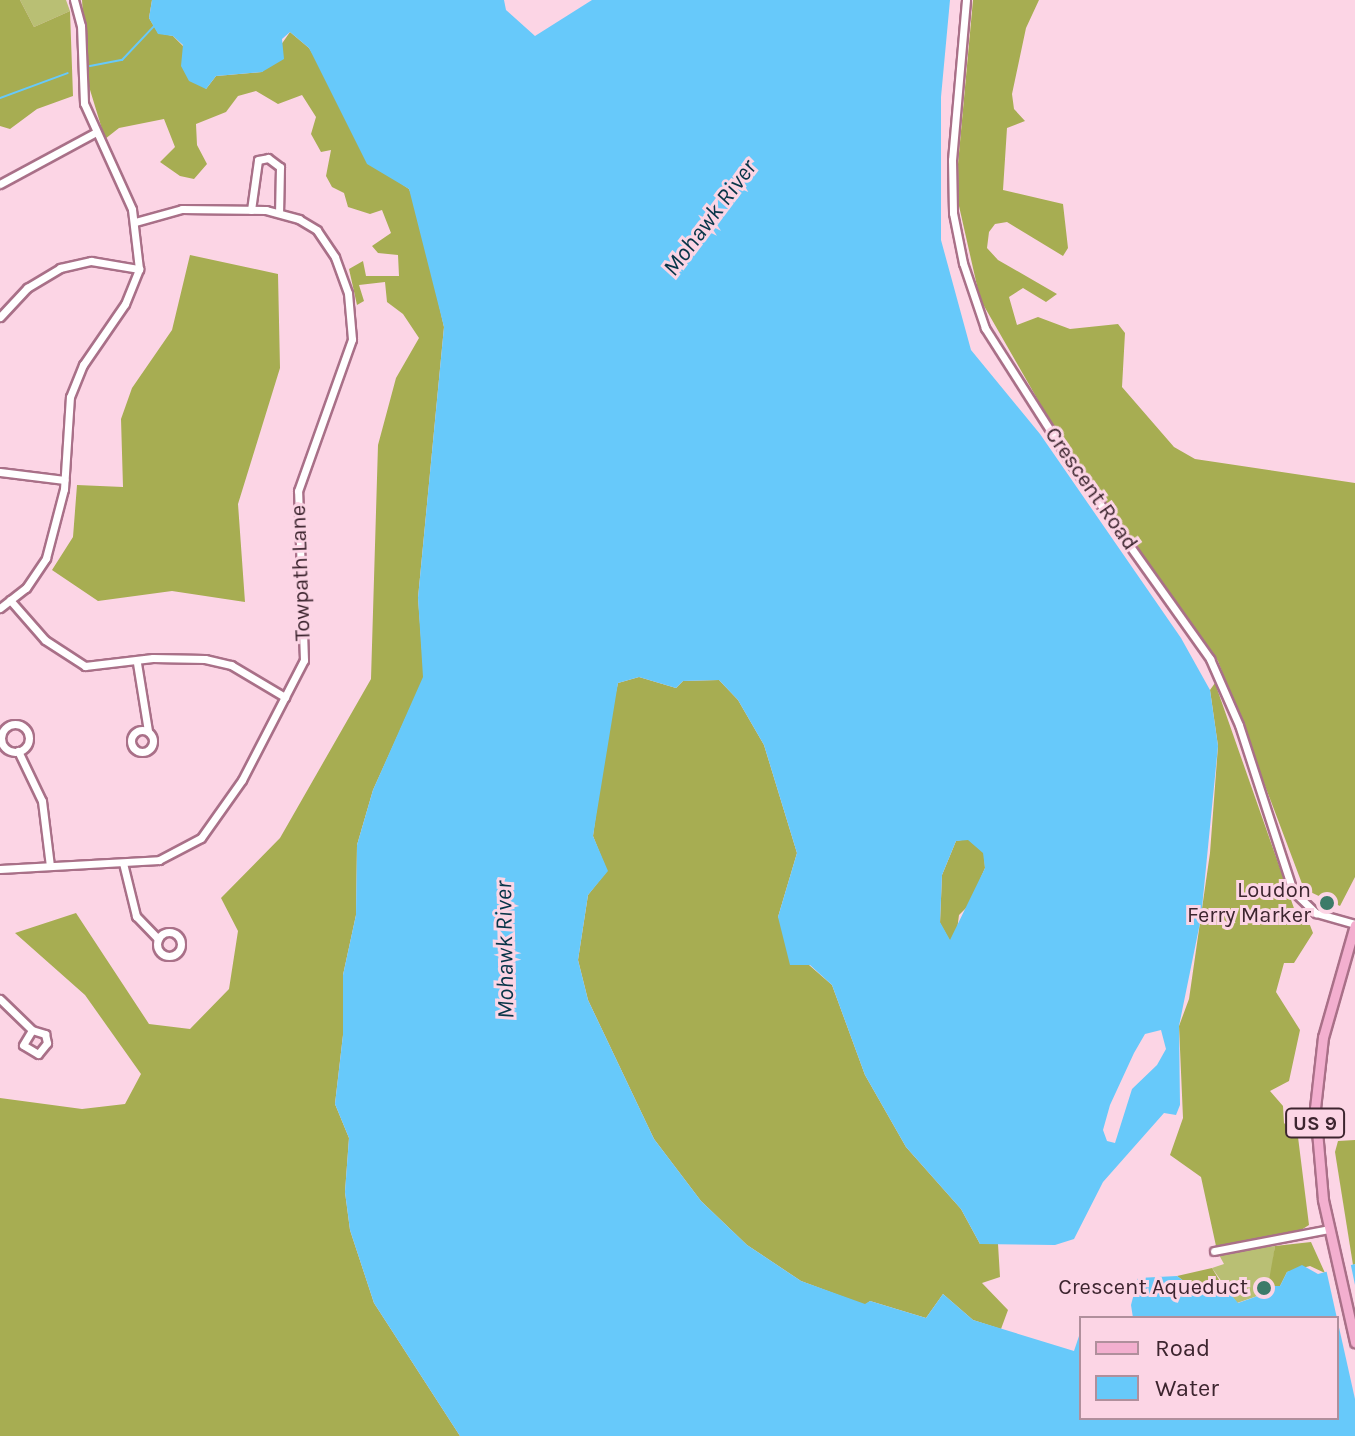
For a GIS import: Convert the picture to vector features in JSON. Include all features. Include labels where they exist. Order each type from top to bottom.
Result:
[{"type":"main road","name":"US 9","points":[[1355,925],[1350,959],[1323,1037],[1315,1108],[1329,1229],[1355,1342]]},
{"type":"street","points":[[0,608],[46,558],[65,480],[70,397],[76,378],[125,304],[139,269],[135,222],[123,183],[84,103],[81,26],[74,0]]},
{"type":"street","name":"Crescent Road","points":[[966,0],[952,160],[953,213],[963,263],[985,328],[1073,466],[1210,659],[1239,725],[1293,891],[1316,913],[1355,925]]},
{"type":"street","points":[[0,184],[96,132]]},
{"type":"street","points":[[251,210],[258,160],[268,158],[280,167],[279,213]]},
{"type":"street","name":"Towpath Lane","points":[[0,869],[159,860],[210,830],[304,660],[306,641],[298,491],[343,370],[352,323],[348,293],[323,239],[299,219],[251,210],[182,209],[135,222]]},
{"type":"street","points":[[0,317],[27,288],[60,268],[111,261],[139,269]]},
{"type":"street","points":[[0,472],[65,480]]},
{"type":"street","points":[[10,600],[45,640],[74,662],[94,668],[177,656],[231,665],[285,697]]},
{"type":"street","points":[[137,663],[148,731]]},
{"type":"street","points":[[18,751],[42,801],[50,866]]},
{"type":"street","points":[[123,863],[136,916],[158,939]]},
{"type":"street","points":[[0,999],[32,1030]]},
{"type":"street","points":[[1214,1251],[1329,1229]]},
{"type":"green space","points":[[0,0],[20,0],[34,27],[70,11],[73,96],[37,109],[10,129],[0,126]]},
{"type":"green space","points":[[20,0],[66,0],[70,11],[34,27]]},
{"type":"green space","points":[[82,0],[152,0],[149,18],[158,33],[173,36],[183,46],[206,89],[216,76],[262,72],[290,32],[309,48],[390,176],[409,189],[417,208],[444,327],[418,598],[424,677],[373,790],[357,845],[356,915],[343,975],[343,1035],[335,1104],[349,1138],[345,1192],[350,1230],[374,1303],[460,1436],[0,1436],[0,1098],[82,1109],[125,1104],[141,1074],[85,995],[15,933],[76,913],[149,1024],[190,1029],[229,989],[238,931],[221,898],[280,838],[371,679],[378,445],[396,378],[419,338],[403,314],[387,302],[385,282],[359,285],[364,301],[357,305],[349,269],[363,261],[366,276],[399,276],[398,255],[378,253],[372,246],[391,233],[382,210],[370,214],[348,207],[344,193],[332,187],[326,176],[331,150],[321,152],[311,134],[316,117],[302,95],[278,104],[256,91],[238,96],[226,112],[196,124],[197,145],[207,164],[194,179],[180,176],[160,162],[175,147],[164,119],[119,128],[105,139],[87,80]]},
{"type":"green space","points":[[973,0],[1039,0],[1026,28],[1012,94],[1014,109],[1025,121],[1007,128],[1003,190],[1063,204],[1068,248],[1063,256],[1007,222],[995,224],[989,232],[987,248],[998,260],[1057,294],[1046,302],[1023,288],[1009,297],[1017,325],[1038,317],[1070,329],[1118,324],[1125,333],[1122,387],[1174,447],[1195,459],[1355,483],[1355,877],[1340,906],[1304,889],[1218,661],[1058,435],[980,299],[959,206],[958,164]]},
{"type":"green space","points":[[190,255],[278,274],[280,368],[238,504],[245,602],[172,591],[98,601],[52,570],[73,537],[77,485],[123,487],[121,419],[132,388],[172,330]]},
{"type":"green space","points":[[639,677],[676,688],[683,681],[719,680],[738,700],[764,745],[797,853],[778,917],[809,965],[832,985],[865,1075],[906,1147],[961,1209],[980,1244],[998,1244],[1000,1277],[982,1283],[1008,1310],[1001,1329],[973,1320],[943,1294],[926,1318],[870,1301],[865,1305],[801,1281],[747,1245],[701,1201],[654,1139],[588,1000],[578,960],[588,895],[607,871],[593,836],[607,732],[618,683]]},
{"type":"green space","points":[[1215,683],[1296,914],[1308,920],[1313,933],[1294,963],[1284,963],[1276,992],[1300,1030],[1289,1081],[1270,1091],[1283,1106],[1284,1123],[1298,1137],[1309,1225],[1298,1232],[1216,1246],[1201,1177],[1170,1155],[1183,1118],[1179,1026],[1189,999],[1210,853],[1218,746],[1210,690]]},
{"type":"green space","points":[[968,839],[984,853],[985,868],[969,905],[959,915],[956,938],[950,941],[940,923],[942,875],[956,841]]},
{"type":"green space","points":[[1355,1140],[1353,1265],[1335,1152],[1338,1141]]},
{"type":"green space","points":[[1311,1242],[1325,1273],[1310,1266],[1287,1272],[1280,1286],[1268,1286],[1275,1246]]},
{"type":"green space","points":[[1275,1246],[1269,1292],[1237,1303],[1212,1268],[1224,1264],[1218,1253]]},
{"type":"green space","points":[[1212,1268],[1221,1283],[1192,1287],[1177,1276]]},
{"type":"water","name":"Mohawk River","points":[[152,0],[504,0],[506,10],[535,36],[592,0],[950,0],[941,97],[941,240],[971,350],[1040,434],[1181,638],[1210,690],[1218,746],[1201,918],[1179,1026],[1180,1105],[1176,1115],[1164,1113],[1103,1182],[1074,1239],[1055,1245],[980,1244],[961,1209],[906,1147],[865,1075],[832,985],[810,965],[790,965],[778,917],[797,853],[764,745],[738,700],[719,680],[683,681],[676,688],[639,677],[618,683],[593,836],[608,871],[588,895],[578,960],[588,1000],[654,1139],[701,1201],[747,1245],[801,1281],[865,1304],[870,1301],[926,1318],[943,1294],[973,1320],[1074,1351],[1079,1336],[1079,1420],[1339,1420],[1339,1316],[1133,1316],[1131,1305],[1138,1278],[1177,1276],[1192,1287],[1221,1283],[1238,1303],[1269,1292],[1268,1286],[1280,1286],[1287,1272],[1302,1265],[1318,1274],[1355,1264],[1355,1436],[460,1436],[374,1303],[350,1230],[345,1192],[349,1138],[335,1104],[343,1035],[343,975],[356,915],[357,845],[373,790],[423,677],[418,598],[444,327],[409,189],[367,164],[309,48],[290,32],[282,39],[284,59],[262,72],[216,76],[206,89],[189,81],[181,66],[183,45],[173,36],[158,34],[149,18]],"holes":[[[968,840],[983,853],[985,868],[950,940],[940,922],[942,875],[956,841]],[[1161,1030],[1166,1049],[1157,1065],[1132,1089],[1115,1143],[1107,1141],[1103,1130],[1110,1105],[1145,1034]]]},
{"type":"pier","points":[[1350,1261],[1355,1285],[1355,1399],[1339,1316],[1336,1316],[1326,1269]]},
{"type":"waterway","points":[[90,66],[122,60],[155,25]]},
{"type":"waterway","points":[[0,98],[68,73]]},
{"type":"place","name":"Loudon Ferry Marker","points":[[1327,903]]},
{"type":"place","name":"Crescent Aqueduct","points":[[1264,1288]]}]
